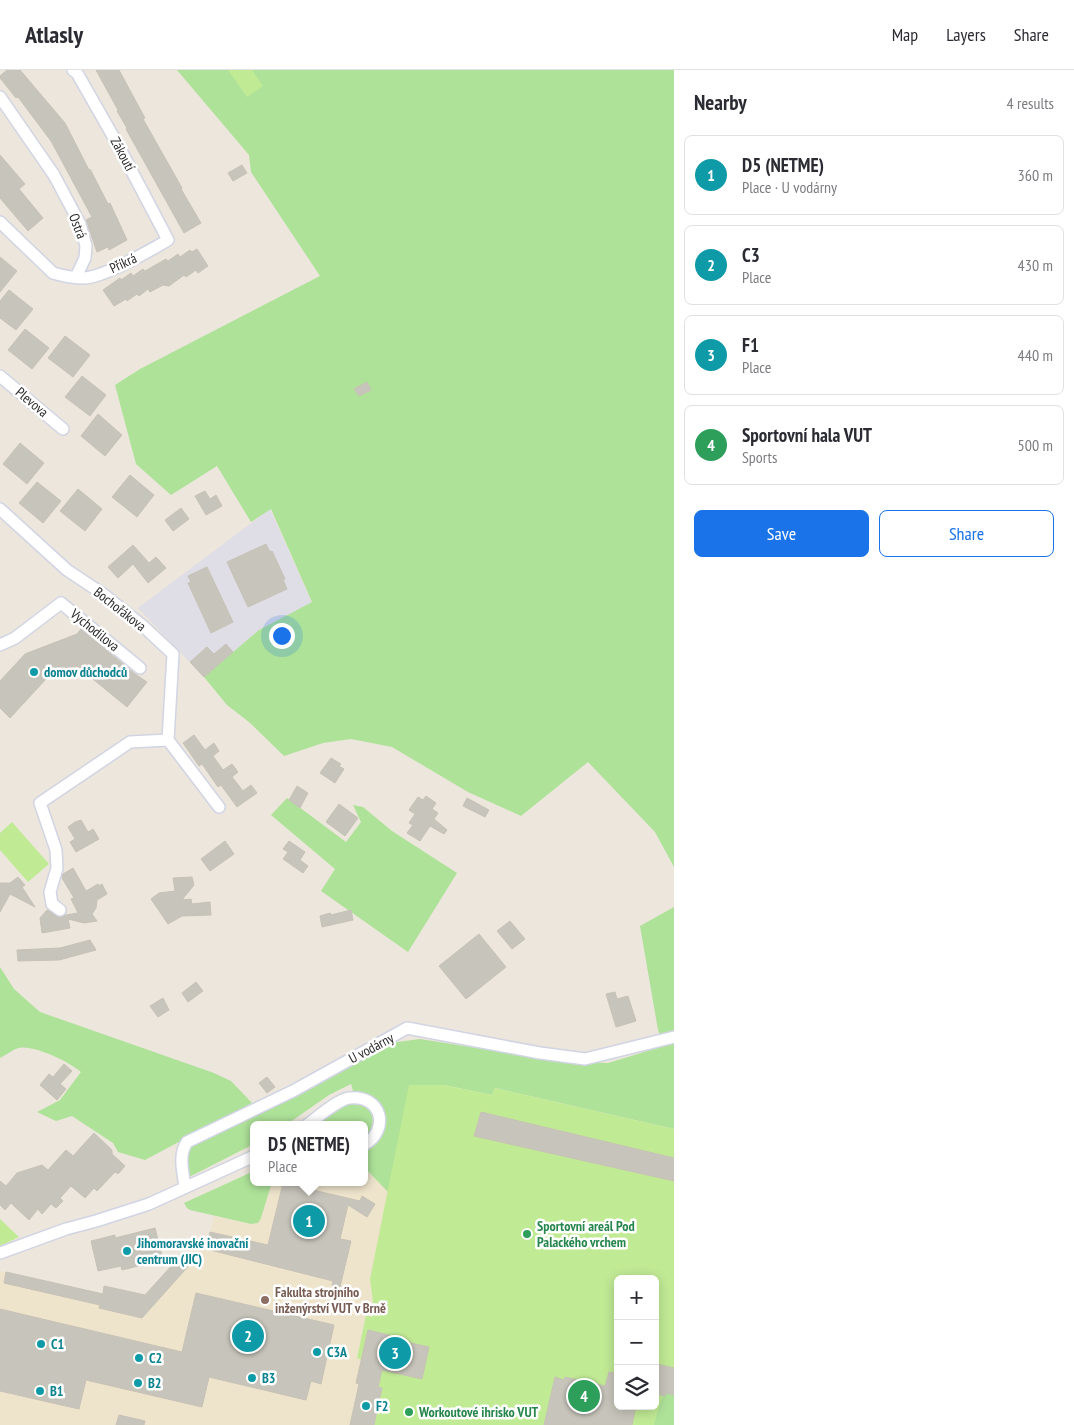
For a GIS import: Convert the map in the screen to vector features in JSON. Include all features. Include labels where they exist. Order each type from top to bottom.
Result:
[{"type":"street","name":"Zákoutí","points":[[73,70],[118,145],[168,240]]},
{"type":"street","name":"Ostrá","points":[[0,97],[54,175],[80,224],[86,246],[85,258],[76,277]]},
{"type":"street","points":[[0,222],[53,273],[76,277]]},
{"type":"street","name":"Příkrá","points":[[76,277],[86,278],[99,274],[132,260],[168,240]]},
{"type":"street","name":"Plevova","points":[[0,376],[63,429]]},
{"type":"street","name":"Bochořákova","points":[[0,509],[67,570],[103,594],[143,626],[173,654],[168,740]]},
{"type":"street","name":"Vychodilova","points":[[0,645],[27,630],[61,603],[140,668]]},
{"type":"street","points":[[60,910],[52,904],[50,892],[57,868],[56,850],[40,803],[130,742],[168,740],[219,807]]},
{"type":"street","name":"U vodárny","points":[[185,1187],[182,1154],[188,1142],[293,1091],[408,1028],[540,1053],[586,1059],[674,1037]]},
{"type":"street","points":[[313,1121],[341,1101],[349,1098],[362,1099],[374,1105],[378,1111],[380,1124],[376,1135],[368,1142]]},
{"type":"street","points":[[0,1253],[66,1229],[149,1204],[250,1158]]},
{"type":"shaded area","points":[[270,509],[312,603],[259,630],[204,677],[138,608]]},
{"type":"shaded area","name":"Fakulta strojního inženýrství VUT v Brně","points":[[368,1171],[388,1192],[370,1279],[374,1310],[372,1317],[366,1315],[357,1358],[362,1359],[368,1330],[389,1335],[378,1387],[382,1388],[374,1425],[0,1425],[0,1271],[103,1294],[100,1308],[142,1318],[192,1262],[183,1253],[194,1245],[206,1249],[214,1216],[251,1224],[258,1223],[271,1186],[368,1186]]},
{"type":"green space","points":[[177,70],[674,70],[674,867],[655,832],[588,762],[521,816],[468,792],[392,747],[351,739],[323,743],[284,756],[249,722],[227,705],[204,677],[259,630],[312,602],[271,509],[251,522],[217,466],[171,495],[136,464],[115,385],[140,369],[320,276],[251,172],[249,155]]},
{"type":"green space","points":[[228,70],[252,70],[263,86],[247,97]]},
{"type":"green space","points":[[287,798],[346,842],[361,822],[353,805],[363,807],[392,831],[457,873],[408,952],[321,891],[335,869],[271,815]]},
{"type":"green space","points":[[12,822],[49,864],[28,882],[0,850],[0,833]]},
{"type":"green space","points":[[674,907],[674,1129],[495,1088],[492,1095],[444,1085],[410,1085],[388,1192],[368,1171],[368,1149],[375,1145],[382,1137],[385,1127],[381,1108],[365,1094],[353,1091],[351,1084],[329,1095],[292,1121],[250,1121],[250,1146],[189,1177],[186,1146],[397,1042],[420,1039],[566,1062],[608,1063],[664,1046],[658,1030],[640,926]]},
{"type":"green space","points":[[0,967],[14,989],[40,1012],[214,1073],[231,1081],[252,1103],[145,1160],[118,1152],[113,1143],[72,1116],[56,1121],[37,1112],[60,1100],[81,1072],[60,1059],[42,1051],[25,1047],[18,1048],[0,1058]]},
{"type":"green space","name":"Sportovní areál Pod Palackého vrchem","points":[[409,1085],[444,1085],[492,1095],[495,1088],[674,1129],[674,1395],[665,1393],[659,1407],[659,1275],[614,1275],[614,1410],[658,1410],[654,1425],[374,1425],[382,1388],[378,1387],[389,1335],[369,1330],[362,1360],[357,1358],[366,1315],[372,1317],[374,1310],[370,1279]]},
{"type":"green space","points":[[351,1103],[359,1104],[370,1111],[373,1121],[368,1134],[368,1121],[322,1121]]},
{"type":"green space","points":[[250,1173],[250,1186],[271,1186],[258,1223],[251,1224],[190,1210],[184,1203]]},
{"type":"green space","points":[[0,1219],[19,1237],[0,1246]]},
{"type":"green space","points":[[665,1393],[674,1395],[674,1425],[652,1425],[654,1410],[659,1410],[659,1401]]},
{"type":"building","points":[[7,70],[20,70],[65,123],[108,204],[110,203],[127,240],[109,250],[108,247],[97,252],[86,220],[92,217],[51,141],[18,97],[16,98],[0,78]]},
{"type":"building","points":[[96,70],[119,70],[145,118],[143,119],[201,223],[184,233],[126,129]]},
{"type":"building","points":[[0,155],[25,184],[19,189],[43,218],[28,231],[0,198]]},
{"type":"building","points":[[242,165],[247,173],[233,181],[228,173]]},
{"type":"building","points":[[197,249],[208,266],[198,273],[196,270],[186,277],[184,275],[169,286],[163,285],[150,292],[148,289],[139,296],[137,294],[127,301],[126,299],[114,306],[103,290],[131,273],[133,276],[143,269],[145,271],[166,259],[168,261],[178,254],[180,257],[190,250],[192,252]]},
{"type":"building","points":[[0,257],[17,271],[0,292]]},
{"type":"building","points":[[9,290],[33,309],[16,330],[0,318],[0,301]]},
{"type":"building","points":[[25,329],[49,348],[32,369],[8,350]]},
{"type":"building","points":[[65,336],[90,355],[73,377],[48,358]]},
{"type":"building","points":[[82,376],[106,395],[90,416],[65,397]]},
{"type":"building","points":[[367,382],[371,390],[359,396],[354,389]]},
{"type":"building","points":[[98,414],[122,435],[105,456],[81,436]]},
{"type":"building","points":[[20,443],[44,463],[27,484],[3,464]]},
{"type":"building","points":[[130,475],[154,495],[137,517],[112,497]]},
{"type":"building","points":[[37,482],[61,501],[43,523],[19,503]]},
{"type":"building","points":[[78,489],[102,509],[85,531],[60,511]]},
{"type":"building","points":[[205,491],[210,499],[216,495],[222,506],[206,515],[195,496]]},
{"type":"building","points":[[181,508],[189,519],[173,531],[165,520]]},
{"type":"building","points":[[266,544],[270,552],[272,551],[285,579],[283,580],[287,589],[248,607],[227,562]]},
{"type":"building","points":[[133,545],[149,563],[156,557],[166,568],[148,583],[133,564],[118,578],[108,567]]},
{"type":"building","points":[[207,567],[233,622],[211,633],[188,583],[191,582],[188,576]]},
{"type":"building","name":"domov důchodců","points":[[81,629],[147,682],[127,707],[77,666],[47,678],[10,718],[0,708],[0,681],[25,654],[77,634]]},
{"type":"building","points":[[226,644],[233,652],[204,677],[190,662],[207,647],[214,654]]},
{"type":"building","points":[[194,735],[205,750],[214,743],[219,751],[213,756],[223,770],[232,764],[238,772],[232,777],[243,791],[251,785],[257,793],[237,807],[221,785],[218,787],[202,764],[199,766],[183,743]]},
{"type":"building","points":[[331,758],[341,764],[339,766],[344,769],[335,783],[320,773]]},
{"type":"building","points":[[297,786],[308,793],[300,808],[289,800]]},
{"type":"building","points":[[426,796],[436,803],[432,809],[438,813],[434,819],[447,830],[444,834],[430,826],[420,841],[407,833],[413,825],[409,823],[415,814],[409,810],[418,797],[423,800]]},
{"type":"building","points":[[467,798],[489,810],[485,817],[463,806]]},
{"type":"building","points":[[339,804],[358,818],[345,836],[326,822]]},
{"type":"building","points":[[81,820],[88,832],[93,829],[99,839],[76,852],[70,842],[75,839],[68,827]]},
{"type":"building","points":[[225,841],[234,854],[210,871],[201,859]]},
{"type":"building","points":[[289,841],[305,852],[300,860],[308,866],[303,873],[283,859],[288,852],[283,849]]},
{"type":"building","points":[[73,868],[86,891],[98,884],[99,886],[102,884],[107,894],[97,900],[96,908],[92,914],[97,921],[84,923],[68,919],[70,928],[42,933],[40,918],[47,910],[60,917],[78,913],[71,899],[74,898],[62,878],[63,874]]},
{"type":"building","points":[[18,877],[25,885],[22,887],[35,907],[10,894],[0,912],[0,883],[10,883]]},
{"type":"building","points":[[192,877],[194,885],[182,900],[191,899],[192,904],[210,902],[211,915],[182,916],[168,924],[151,899],[159,893],[175,891],[173,878]]},
{"type":"building","points":[[351,910],[353,920],[322,927],[320,916]]},
{"type":"building","points":[[510,921],[525,939],[512,949],[497,931]]},
{"type":"building","points":[[479,934],[506,967],[466,999],[439,966]]},
{"type":"building","points":[[90,940],[96,950],[59,960],[18,961],[17,950],[60,948]]},
{"type":"building","points":[[196,982],[203,991],[188,1002],[182,993]]},
{"type":"building","points":[[615,992],[617,999],[628,996],[636,1021],[616,1027],[606,994]]},
{"type":"building","points":[[163,998],[169,1010],[158,1017],[150,1006]]},
{"type":"building","points":[[64,1064],[72,1071],[60,1084],[66,1089],[57,1100],[40,1085],[49,1074],[53,1077]]},
{"type":"building","points":[[267,1077],[275,1087],[267,1093],[259,1083]]},
{"type":"building","points":[[481,1112],[674,1158],[674,1181],[474,1136]]},
{"type":"building","points":[[94,1133],[125,1166],[118,1174],[115,1172],[97,1191],[94,1188],[85,1198],[71,1186],[60,1198],[63,1201],[56,1208],[51,1204],[42,1214],[38,1209],[29,1220],[11,1203],[5,1210],[0,1205],[0,1181],[6,1186],[17,1173],[42,1165],[48,1170],[66,1150],[73,1156]]},
{"type":"building","points":[[282,1186],[296,1186],[360,1201],[362,1196],[375,1204],[367,1217],[348,1205],[340,1239],[351,1241],[340,1287],[332,1285],[333,1281],[206,1249],[210,1232],[268,1245]]},
{"type":"building","name":"Jihomoravské inovační centrum (JIC)","points":[[155,1228],[163,1260],[122,1270],[121,1266],[98,1271],[91,1241],[115,1235],[115,1238]]},
{"type":"building","points":[[183,1253],[193,1261],[142,1318],[99,1308],[100,1305],[4,1283],[6,1272],[103,1294],[104,1286],[145,1295]]},
{"type":"building","points":[[196,1293],[334,1325],[321,1384],[311,1381],[306,1400],[209,1377],[202,1407],[86,1380],[79,1409],[0,1391],[0,1309],[182,1352]]},
{"type":"building","points":[[368,1330],[389,1335],[389,1338],[429,1347],[422,1379],[382,1370],[378,1387],[382,1388],[374,1425],[350,1425],[359,1384],[356,1383]]},
{"type":"building","points":[[659,1364],[674,1368],[674,1395],[665,1393],[665,1396],[659,1395]]},
{"type":"building","points":[[609,1372],[614,1373],[614,1410],[635,1410],[632,1425],[544,1425],[555,1377],[564,1380],[565,1377],[605,1386]]},
{"type":"building","points":[[119,1415],[145,1421],[144,1425],[116,1425]]},
{"type":"place","name":"domov důchodců","points":[[34,672]]},
{"type":"place","name":"D5 (NETME)","points":[[309,1221]]},
{"type":"place","name":"Sportovní areál Pod Palackého vrchem","points":[[527,1234]]},
{"type":"place","name":"Jihomoravské inovační centrum (JIC)","points":[[127,1251]]},
{"type":"place","name":"Fakulta strojního inženýrství VUT v Brně","points":[[265,1300]]},
{"type":"place","name":"C3","points":[[248,1336]]},
{"type":"place","name":"C1","points":[[41,1344]]},
{"type":"place","name":"C3A","points":[[317,1352]]},
{"type":"place","name":"F1","points":[[395,1353]]},
{"type":"place","name":"C2","points":[[139,1358]]},
{"type":"place","name":"B3","points":[[252,1378]]},
{"type":"place","name":"B2","points":[[138,1383]]},
{"type":"place","name":"B1","points":[[40,1391]]},
{"type":"place","name":"Sportovní hala VUT","points":[[584,1396]]},
{"type":"place","name":"F2","points":[[366,1406]]},
{"type":"place","name":"Workoutové ihrisko VUT","points":[[409,1412]]}]
